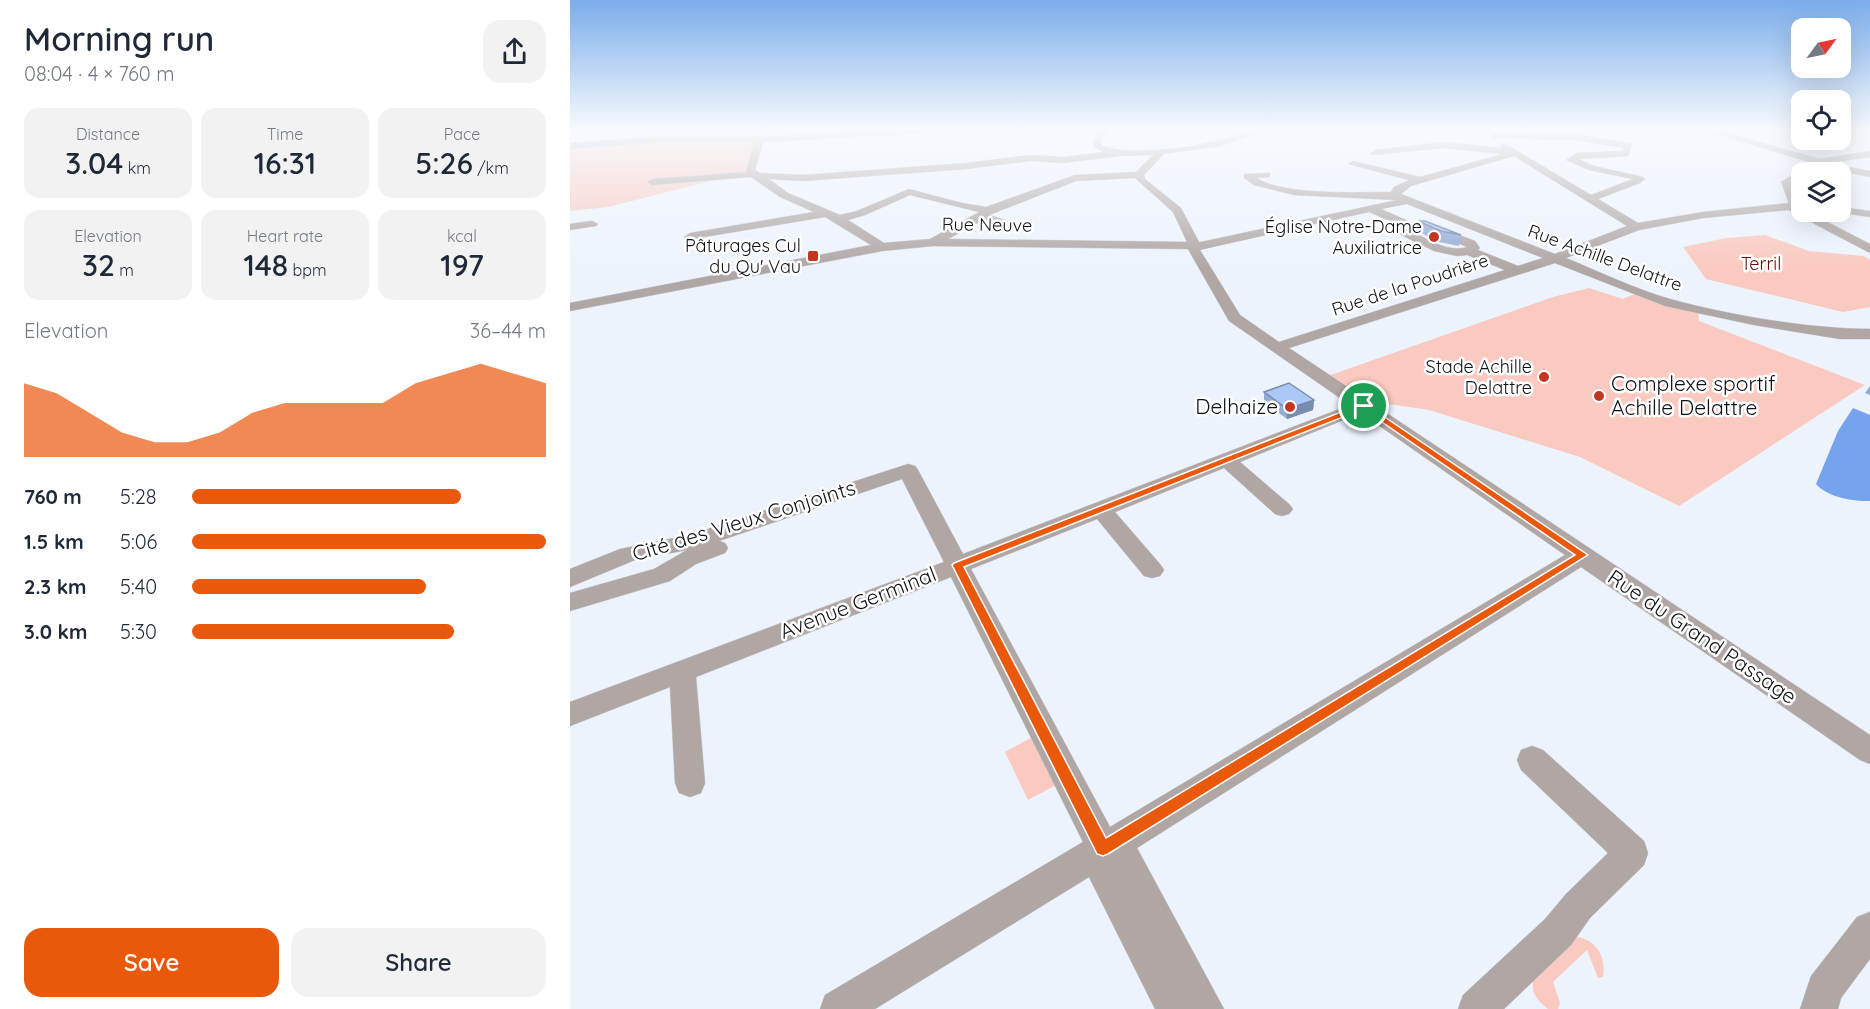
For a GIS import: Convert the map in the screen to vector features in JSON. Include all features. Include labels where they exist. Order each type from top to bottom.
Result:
[{"type":"street","points":[[652,182],[753,175]]},
{"type":"street","points":[[754,175],[784,195],[839,219],[882,247]]},
{"type":"street","points":[[755,175],[796,178],[837,175]]},
{"type":"street","points":[[933,242],[985,213],[1075,178],[1137,175]]},
{"type":"street","name":"Rue du Grand Passage","points":[[1139,175],[1140,180],[1177,210],[1184,221],[1191,246],[1234,318],[1870,751]]},
{"type":"street","points":[[1265,175],[1247,176],[1259,184],[1288,190],[1400,198],[1398,189],[1435,175]]},
{"type":"street","points":[[1399,175],[1419,180]]},
{"type":"street","points":[[1552,175],[1636,227]]},
{"type":"street","points":[[1590,198],[1596,198],[1616,188],[1629,187],[1640,180],[1629,175]]},
{"type":"street","points":[[1791,179],[1786,182],[1791,195]]},
{"type":"street","points":[[839,219],[909,192],[934,197],[985,213],[1006,224]]},
{"type":"street","name":"Rue Neuve","points":[[570,307],[882,247],[933,242],[1201,246],[1371,209],[1400,198]]},
{"type":"street","name":"Rue Achille Delattre","points":[[1400,198],[1665,302],[1754,321],[1840,334],[1870,334]]},
{"type":"street","name":"Rue de la Poudrière","points":[[1278,347],[1554,259],[1636,227],[1703,215],[1791,205]]},
{"type":"street","points":[[1371,209],[1411,226],[1426,225],[1471,244],[1474,248],[1469,251],[1515,270]]},
{"type":"street","points":[[1851,211],[1870,214]]},
{"type":"street","points":[[690,237],[828,213]]},
{"type":"street","points":[[1824,222],[1870,249]]},
{"type":"street","points":[[570,228],[592,224]]},
{"type":"street","name":"Avenue Germinal","points":[[570,714],[1364,406]]},
{"type":"street","points":[[1227,461],[1282,509]]},
{"type":"street","name":"Cité des Vieux Conjoints","points":[[570,579],[583,571],[664,544],[691,542],[908,470],[914,482],[688,558],[662,575],[570,602]]},
{"type":"street","points":[[914,482],[1104,848],[1175,1009]]},
{"type":"street","points":[[1101,509],[1152,570]]},
{"type":"street","points":[[839,1009],[1582,555]]},
{"type":"street","points":[[682,670],[690,783]]},
{"type":"street","points":[[1477,1009],[1558,932],[1578,906],[1632,853],[1532,760]]},
{"type":"street","points":[[1104,848],[1205,1009]]},
{"type":"street","points":[[1819,1009],[1824,989],[1870,930]]},
{"type":"green space","points":[[570,175],[734,175],[608,207],[570,211]]},
{"type":"green space","name":"Terril","points":[[1765,235],[1809,251],[1864,256],[1870,260],[1870,307],[1843,312],[1706,279],[1683,247],[1726,238]]},
{"type":"green space","name":"Complexe sportif Achille Delattre","points":[[1589,288],[1623,299],[1639,292],[1698,310],[1699,321],[1865,385],[1679,506],[1580,457],[1429,410],[1376,402],[1364,406],[1322,378],[1553,297]]},
{"type":"green space","points":[[1036,735],[1060,783],[1028,800],[1005,752]]},
{"type":"green space","points":[[1578,937],[1591,943],[1599,951],[1603,963],[1603,977],[1598,978],[1587,950],[1553,982],[1560,1003],[1558,1009],[1548,1009],[1535,995],[1533,983],[1535,977],[1544,964],[1561,948]]},
{"type":"water","points":[[1853,408],[1870,415],[1870,501],[1841,498],[1821,489],[1816,484],[1838,431]]},
{"type":"building","points":[[1418,221],[1425,221],[1461,235],[1441,231]]},
{"type":"building","points":[[1289,383],[1314,400],[1287,409],[1264,392]]},
{"type":"place","name":"Église Notre-Dame Auxiliatrice","points":[[1434,237]]},
{"type":"place","name":"Pâturages Cul du Qu' Vau","points":[[813,256]]},
{"type":"place","name":"Stade Achille Delattre","points":[[1544,377]]},
{"type":"place","name":"Complexe sportif Achille Delattre","points":[[1599,396]]},
{"type":"place","name":"Delhaize","points":[[1290,407]]},
{"type":"route","points":[[1364,406],[1582,555],[1103,848],[958,565],[1364,406]]}]
